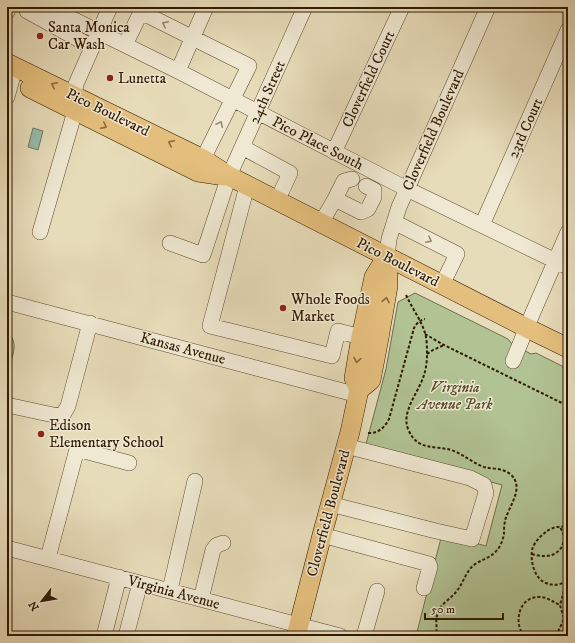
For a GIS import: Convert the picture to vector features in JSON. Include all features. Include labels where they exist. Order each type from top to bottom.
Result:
[{"type":"main road","name":"Pico Boulevard","points":[[9,73],[203,159],[247,186],[568,348]]},
{"type":"main road","name":"Pico Boulevard","points":[[74,103],[198,172],[229,176]]},
{"type":"main road","name":"Cloverfield Boulevard","points":[[359,392],[354,378],[361,336],[374,277],[387,256]]},
{"type":"main road","name":"Cloverfield Boulevard","points":[[298,630],[359,392],[371,380],[388,286],[387,256]]},
{"type":"street","points":[[7,12],[9,7]]},
{"type":"street","name":"Pico Place South","points":[[48,7],[178,71],[407,189],[561,264]]},
{"type":"street","points":[[40,232],[74,103],[76,84],[110,7]]},
{"type":"street","points":[[178,71],[206,7]]},
{"type":"street","name":"24th Street","points":[[170,243],[204,255],[229,176],[305,7]]},
{"type":"street","name":"Cloverfield Court","points":[[334,152],[402,7]]},
{"type":"street","name":"Cloverfield Boulevard","points":[[387,256],[389,239],[399,207],[488,7]]},
{"type":"street","points":[[27,11],[92,47]]},
{"type":"street","points":[[125,45],[141,12],[249,66],[203,159]]},
{"type":"street","name":"23rd Court","points":[[482,225],[568,30]]},
{"type":"street","points":[[7,97],[9,73]]},
{"type":"street","points":[[242,147],[290,173],[277,201]]},
{"type":"street","points":[[321,223],[344,181],[352,178]]},
{"type":"street","points":[[247,186],[210,326],[332,356],[338,331],[361,336]]},
{"type":"street","points":[[335,199],[361,212],[368,209],[374,197],[374,190],[366,186]]},
{"type":"street","points":[[394,222],[457,254],[442,285]]},
{"type":"street","points":[[513,362],[527,328],[561,264],[568,232]]},
{"type":"street","name":"Kansas Avenue","points":[[7,302],[338,389],[359,392]]},
{"type":"street","points":[[7,405],[58,416],[64,413],[68,406],[90,324]]},
{"type":"street","points":[[330,504],[472,539],[486,493],[484,485],[470,478],[346,446]]},
{"type":"street","points":[[48,558],[77,449],[129,463]]},
{"type":"street","points":[[170,590],[195,482]]},
{"type":"street","points":[[322,535],[429,564],[430,567],[424,588]]},
{"type":"street","points":[[201,599],[213,550],[217,545],[223,543]]},
{"type":"street","name":"Virginia Avenue","points":[[7,548],[170,590],[298,630],[340,636]]},
{"type":"street","points":[[104,636],[119,577]]},
{"type":"street","points":[[126,636],[140,582]]},
{"type":"street","points":[[364,636],[377,591]]},
{"type":"path","points":[[406,295],[425,334],[444,345],[568,406]]},
{"type":"path","points":[[368,433],[378,431],[387,424],[413,331],[419,322],[426,319]]},
{"type":"path","points":[[427,354],[444,345]]},
{"type":"path","points":[[532,554],[538,556],[548,556],[559,551],[564,543],[564,536],[560,526]]},
{"type":"path","points":[[567,582],[561,585],[553,585],[541,580],[532,563],[532,554],[539,537],[551,528],[564,526],[568,528]]},
{"type":"path","points":[[556,636],[564,619],[560,605],[568,577]]},
{"type":"path","points":[[564,593],[568,594]]},
{"type":"path","points":[[524,636],[521,632],[518,619],[521,606],[525,602],[534,597],[541,597],[548,598],[560,605]]},
{"type":"path","points":[[564,619],[568,620]]},
{"type":"path","points":[[566,636],[568,632]]},
{"type":"green space","name":"Virginia Avenue Park","points":[[415,293],[508,339],[512,344],[531,354],[536,353],[568,369],[568,636],[416,636],[442,534],[486,546],[502,485],[365,448],[386,369],[398,302]]},
{"type":"green space","points":[[7,331],[13,340],[14,351],[7,372]]},
{"type":"shaded area","points":[[33,128],[43,131],[38,150],[28,147]]},
{"type":"place","name":"Santa Monica Car Wash","points":[[40,36]]},
{"type":"place","name":"Lunetta","points":[[110,78]]},
{"type":"place","name":"Whole Foods Market","points":[[283,308]]},
{"type":"place","name":"Edison Elementary School","points":[[41,434]]}]
